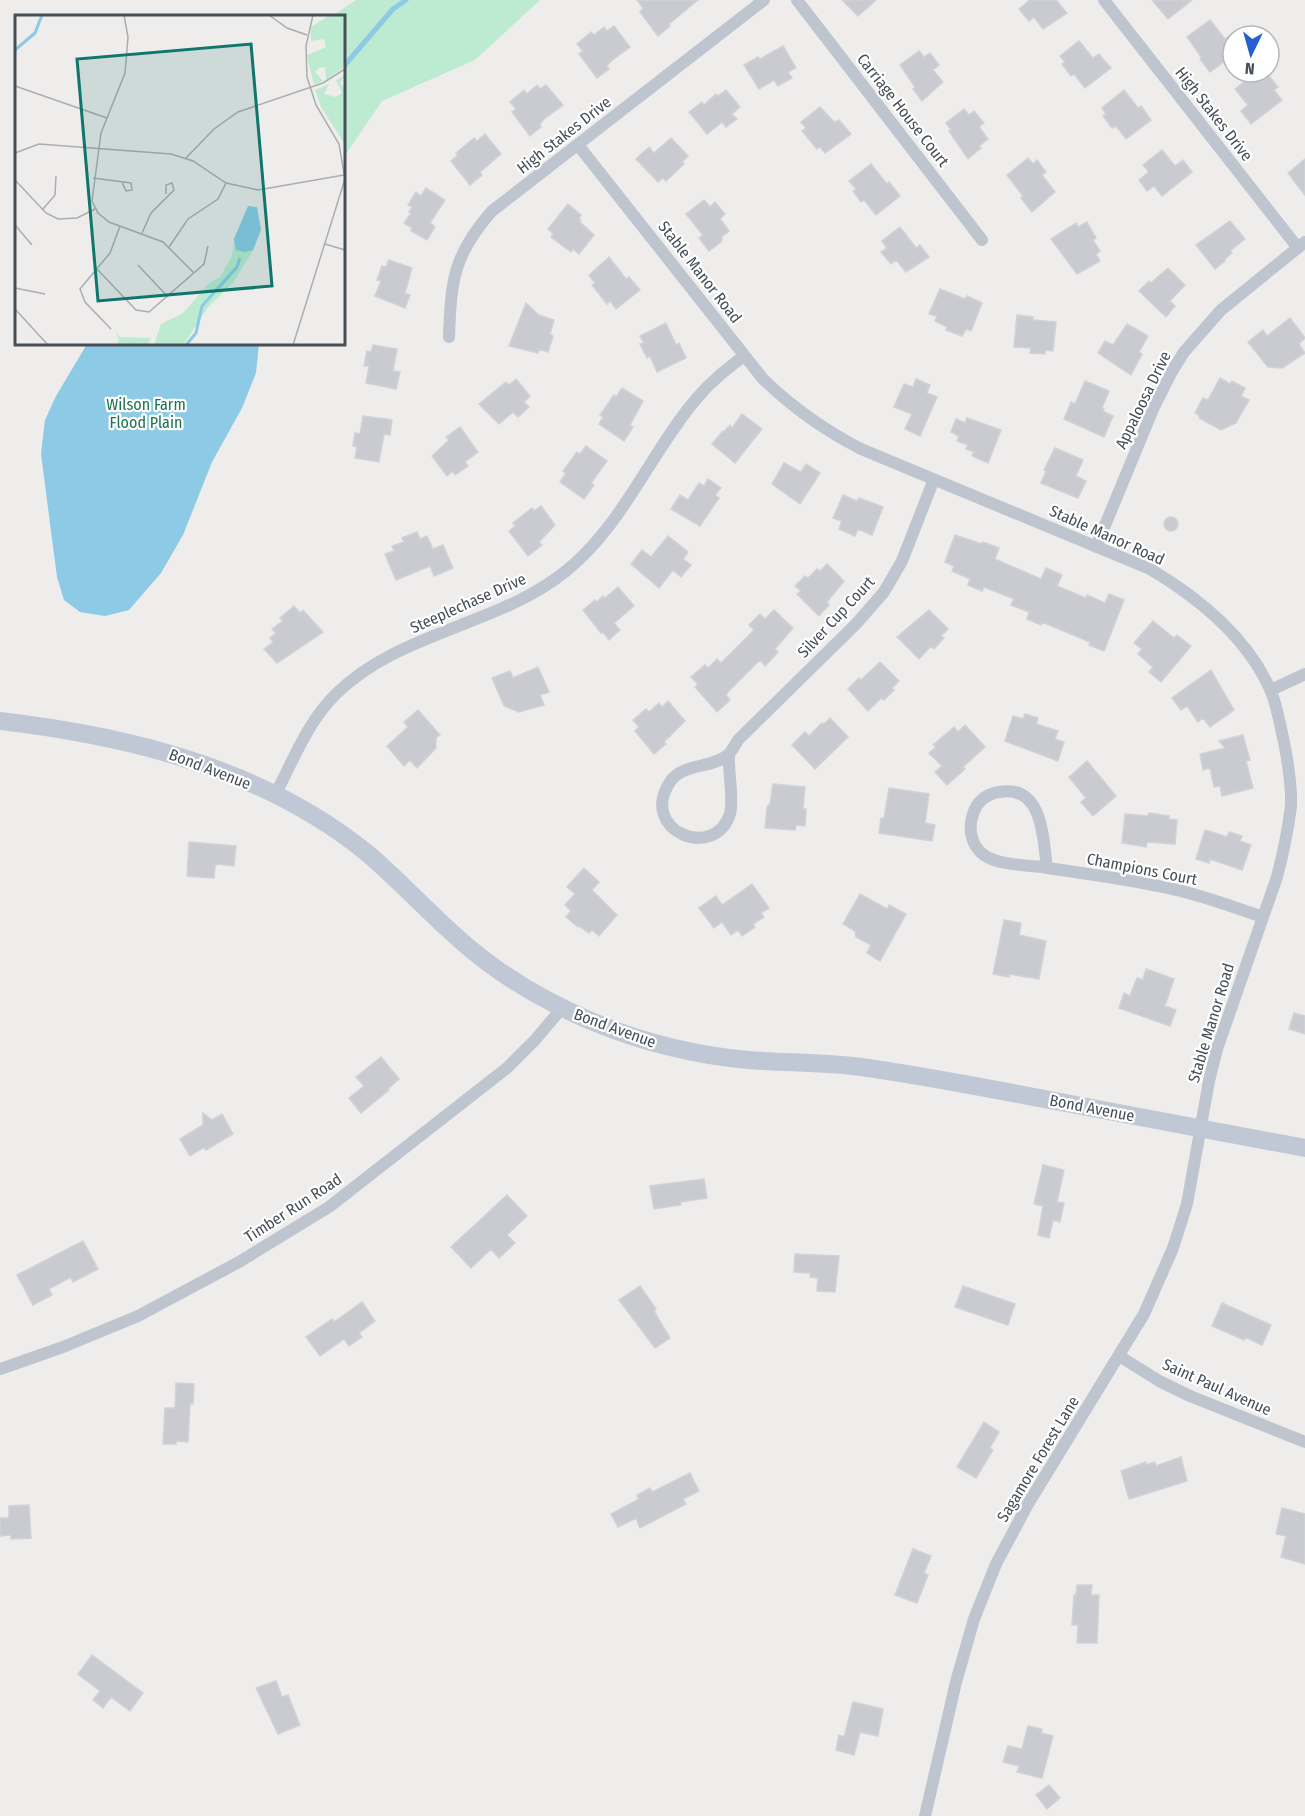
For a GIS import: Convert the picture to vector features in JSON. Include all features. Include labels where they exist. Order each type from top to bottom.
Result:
[{"type":"street","name":"High Stakes Drive","points":[[449,337],[450,297],[454,272],[475,230],[492,212],[764,0]]},
{"type":"street","name":"Carriage House Court","points":[[797,0],[982,240]]},
{"type":"street","name":"High Stakes Drive","points":[[1104,0],[1301,245]]},
{"type":"street","name":"Stable Manor Road","points":[[578,145],[744,356],[781,397],[823,428],[861,449],[1150,569],[1206,606],[1230,629],[1253,660],[1270,690],[1286,752],[1291,803],[1283,854],[1217,1049],[1200,1128]]},
{"type":"street","name":"Appaloosa Drive","points":[[1096,547],[1154,407],[1184,352],[1221,310],[1301,245]]},
{"type":"street","name":"Steeplechase Drive","points":[[275,795],[309,730],[334,696],[350,681],[384,658],[526,597],[549,584],[586,553],[616,519],[682,417],[697,398],[718,376],[744,356]]},
{"type":"street","name":"Silver Cup Court","points":[[729,754],[728,773],[732,799],[730,815],[725,823],[705,838],[687,837],[672,829],[663,814],[667,787],[671,780],[684,771],[717,761],[729,754],[738,740],[856,624],[884,591],[902,561],[934,479]]},
{"type":"street","points":[[1270,690],[1305,674]]},
{"type":"street","name":"Bond Avenue","points":[[0,721],[101,735],[165,752],[220,771],[275,795],[310,813],[367,854],[483,959],[510,978],[561,1008],[638,1039],[711,1056],[868,1068],[1305,1148]]},
{"type":"street","name":"Champions Court","points":[[1047,868],[1040,817],[1029,801],[1014,792],[1005,791],[995,792],[979,802],[974,809],[970,830],[977,848],[985,856],[998,861],[1174,889],[1263,917]]},
{"type":"street","name":"Timber Run Road","points":[[0,1369],[63,1347],[159,1305],[239,1263],[328,1207],[507,1068],[535,1040],[561,1008]]},
{"type":"street","name":"Sagamore Forest Lane","points":[[925,1816],[956,1682],[974,1619],[996,1564],[1028,1504],[1148,1305],[1173,1248],[1187,1204],[1200,1128]]},
{"type":"street","name":"Saint Paul Avenue","points":[[1119,1356],[1161,1382],[1190,1396],[1305,1442]]},
{"type":"green space","points":[[356,0],[540,0],[475,60],[382,101],[345,156],[345,15],[334,15]]},
{"type":"water","points":[[86,345],[259,345],[256,373],[242,408],[212,462],[183,535],[161,573],[129,610],[105,616],[80,612],[64,600],[57,577],[41,454],[45,420],[56,396]]},
{"type":"building","points":[[637,0],[698,0],[658,36],[640,12],[643,8]]},
{"type":"building","points":[[842,0],[876,0],[858,16]]},
{"type":"building","points":[[1030,0],[1056,0],[1067,13],[1043,29],[1034,17],[1029,21],[1019,9]]},
{"type":"building","points":[[1152,0],[1192,0],[1168,19]]},
{"type":"building","points":[[1210,20],[1221,34],[1221,64],[1210,72],[1187,37]]},
{"type":"building","points":[[614,26],[630,47],[611,61],[607,66],[609,69],[597,78],[579,54],[583,51],[577,44],[591,32],[594,35],[604,27],[607,31]]},
{"type":"building","points":[[1079,41],[1093,58],[1099,54],[1111,68],[1085,88],[1074,74],[1071,76],[1062,64],[1065,62],[1060,56]]},
{"type":"building","points":[[783,46],[796,68],[788,72],[792,78],[778,86],[774,80],[759,89],[744,65]]},
{"type":"building","points":[[919,51],[924,57],[930,53],[939,65],[933,70],[943,82],[922,101],[900,65]]},
{"type":"building","points":[[1241,84],[1276,84],[1278,87],[1274,90],[1282,100],[1251,124],[1241,111],[1248,105],[1235,89]]},
{"type":"building","points":[[537,85],[540,89],[546,85],[563,105],[544,119],[540,124],[541,127],[530,136],[512,112],[516,109],[510,102],[524,90],[527,94]]},
{"type":"building","points":[[726,90],[740,107],[732,114],[737,119],[726,127],[722,122],[707,134],[689,112],[702,102],[704,105],[716,94],[718,96]]},
{"type":"building","points":[[1124,90],[1138,108],[1141,106],[1151,120],[1126,139],[1116,126],[1112,128],[1103,116],[1106,114],[1102,108]]},
{"type":"building","points":[[820,107],[832,120],[835,122],[839,120],[851,134],[825,153],[820,147],[817,149],[802,131],[806,128],[801,122]]},
{"type":"building","points":[[964,109],[969,115],[974,111],[984,123],[979,127],[988,139],[968,159],[946,123]]},
{"type":"building","points":[[485,134],[501,154],[480,172],[482,175],[470,185],[451,161],[458,155],[456,153],[474,138],[477,141]]},
{"type":"building","points":[[671,138],[688,156],[682,162],[684,164],[666,181],[663,178],[658,182],[636,159],[649,147],[654,153]]},
{"type":"building","points":[[1162,150],[1175,166],[1183,160],[1192,172],[1162,196],[1154,186],[1147,191],[1139,180],[1149,172],[1143,165]]},
{"type":"building","points":[[1028,158],[1033,164],[1037,160],[1046,172],[1042,175],[1055,192],[1032,212],[1007,175]]},
{"type":"building","points":[[1305,159],[1305,195],[1288,173]]},
{"type":"building","points":[[871,164],[900,196],[876,215],[864,200],[861,202],[853,191],[856,189],[849,181]]},
{"type":"building","points":[[426,188],[445,200],[430,223],[435,227],[427,240],[411,231],[412,228],[404,223],[411,213],[409,212],[412,207],[408,205],[416,192],[421,196]]},
{"type":"building","points":[[704,200],[710,207],[715,202],[725,214],[720,219],[729,231],[721,237],[721,242],[709,251],[699,238],[703,235],[686,214]]},
{"type":"building","points":[[568,204],[581,215],[580,222],[594,235],[579,254],[573,249],[571,252],[551,237],[553,234],[548,229]]},
{"type":"building","points":[[1230,221],[1245,239],[1230,251],[1232,253],[1215,269],[1196,245]]},
{"type":"building","points":[[1087,222],[1096,238],[1093,240],[1100,251],[1096,254],[1100,261],[1077,274],[1051,239],[1076,223],[1078,227]]},
{"type":"building","points":[[900,227],[916,248],[920,245],[929,257],[906,272],[896,260],[891,264],[881,252],[887,248],[882,241]]},
{"type":"building","points":[[609,257],[626,279],[629,277],[640,290],[616,309],[610,301],[607,304],[592,285],[595,283],[589,275]]},
{"type":"building","points":[[389,260],[412,268],[405,293],[410,295],[405,308],[375,296],[381,281],[377,280],[382,266],[386,267]]},
{"type":"building","points":[[1168,268],[1185,285],[1170,301],[1175,306],[1166,317],[1139,291]]},
{"type":"building","points":[[940,289],[965,299],[967,296],[982,303],[971,331],[966,329],[962,336],[946,330],[947,327],[935,321],[937,316],[929,314]]},
{"type":"building","points":[[526,303],[539,315],[554,320],[550,334],[553,336],[548,352],[539,349],[538,353],[509,346]]},
{"type":"building","points":[[1017,315],[1033,317],[1033,320],[1056,322],[1053,351],[1045,350],[1045,354],[1030,353],[1031,348],[1014,347]]},
{"type":"building","points":[[1290,318],[1305,338],[1299,344],[1305,353],[1282,368],[1268,367],[1248,342],[1263,330],[1267,336]]},
{"type":"building","points":[[666,323],[676,345],[679,343],[686,358],[657,372],[650,356],[647,358],[640,344],[644,343],[640,336]]},
{"type":"building","points":[[1127,324],[1148,336],[1139,352],[1142,354],[1131,375],[1098,353],[1105,341],[1113,345]]},
{"type":"building","points":[[373,345],[397,349],[393,371],[400,372],[396,389],[366,383],[369,366],[364,366],[367,351],[371,352]]},
{"type":"building","points":[[1220,378],[1230,384],[1232,381],[1245,388],[1241,396],[1249,400],[1236,423],[1221,430],[1199,418],[1200,416],[1195,413],[1203,398],[1208,400]]},
{"type":"building","points":[[516,379],[530,396],[524,402],[529,407],[518,417],[513,412],[499,424],[479,404],[506,382],[509,385]]},
{"type":"building","points":[[916,379],[930,385],[927,393],[937,397],[920,436],[905,429],[912,414],[894,407],[904,384],[913,387]]},
{"type":"building","points":[[1085,381],[1109,391],[1102,408],[1103,411],[1113,416],[1104,437],[1064,419],[1071,402],[1075,404]]},
{"type":"building","points":[[622,388],[643,401],[630,425],[633,427],[624,441],[599,424],[603,417],[600,415]]},
{"type":"building","points":[[742,414],[762,429],[735,463],[712,444],[730,425],[732,428]]},
{"type":"building","points":[[363,416],[392,420],[390,435],[384,434],[379,462],[355,458],[357,447],[353,446],[355,433],[360,434]]},
{"type":"building","points":[[967,418],[1001,430],[988,463],[972,456],[974,452],[966,449],[968,445],[957,441],[959,436],[951,432],[956,419],[965,423]]},
{"type":"building","points":[[460,427],[478,452],[465,462],[468,466],[455,475],[453,471],[447,476],[432,456],[449,440],[446,437]]},
{"type":"building","points":[[586,446],[607,461],[591,483],[594,485],[584,499],[560,482],[566,473],[563,471],[577,452],[580,454]]},
{"type":"building","points":[[1055,448],[1083,460],[1076,476],[1086,481],[1078,498],[1041,483],[1046,471],[1044,470]]},
{"type":"building","points":[[784,463],[801,472],[806,464],[820,473],[800,504],[772,484]]},
{"type":"building","points":[[708,479],[721,488],[715,495],[719,498],[700,526],[671,509],[680,495],[688,500],[699,483],[704,486]]},
{"type":"building","points":[[843,495],[883,507],[872,535],[858,529],[855,536],[839,529],[842,521],[833,518]]},
{"type":"building","points":[[541,506],[555,525],[539,542],[542,545],[528,556],[509,531],[515,526],[513,523],[532,508],[534,511]]},
{"type":"building","points":[[1168,517],[1174,517],[1178,524],[1174,531],[1168,531],[1164,527],[1164,521]]},
{"type":"building","points":[[417,532],[420,539],[427,536],[433,549],[443,545],[453,568],[434,576],[430,566],[396,580],[385,554],[394,551],[392,546],[404,542],[402,538]]},
{"type":"building","points":[[955,535],[999,548],[995,559],[1041,579],[1046,568],[1062,575],[1057,586],[1086,598],[1087,595],[1105,603],[1109,594],[1124,600],[1104,651],[1089,645],[1090,642],[1042,622],[1041,625],[1027,619],[1029,612],[1011,605],[1014,599],[984,587],[982,591],[968,585],[970,579],[952,571],[954,566],[945,562]]},
{"type":"building","points":[[668,536],[688,552],[683,559],[691,565],[681,577],[673,570],[659,588],[631,564],[642,550],[651,557]]},
{"type":"building","points":[[827,564],[844,581],[819,616],[797,594],[801,591],[795,586],[805,576],[808,578],[817,569],[820,571]]},
{"type":"building","points":[[618,587],[634,606],[614,623],[620,630],[609,640],[583,610],[595,600],[597,602],[603,596],[605,598]]},
{"type":"building","points":[[294,606],[300,613],[303,610],[323,632],[277,663],[264,649],[273,642],[270,638],[276,633],[272,629],[283,621],[280,618]]},
{"type":"building","points":[[774,610],[793,628],[775,649],[778,652],[765,666],[760,660],[729,691],[726,695],[730,700],[717,712],[695,687],[698,684],[691,677],[705,665],[708,668],[717,659],[721,663],[754,630],[749,625],[760,614],[765,619]]},
{"type":"building","points":[[929,610],[948,629],[941,636],[944,638],[934,649],[931,646],[919,659],[897,637]]},
{"type":"building","points":[[1153,621],[1174,638],[1177,635],[1191,646],[1161,682],[1149,672],[1153,667],[1138,654],[1142,649],[1134,643]]},
{"type":"building","points":[[880,662],[899,681],[884,700],[881,698],[868,711],[848,689]]},
{"type":"building","points":[[538,667],[549,692],[540,695],[544,705],[519,712],[504,706],[492,678],[510,671],[513,678]]},
{"type":"building","points":[[1211,670],[1234,710],[1210,727],[1203,718],[1198,722],[1187,706],[1181,710],[1172,698]]},
{"type":"building","points":[[668,701],[685,721],[664,742],[666,744],[654,754],[635,731],[639,727],[633,720],[646,709],[649,712],[659,703],[662,707]]},
{"type":"building","points":[[418,710],[440,735],[436,738],[436,748],[417,768],[410,760],[404,766],[387,746],[408,727],[404,722]]},
{"type":"building","points":[[1025,714],[1038,718],[1036,724],[1058,731],[1055,739],[1064,742],[1058,761],[1005,741],[1013,716],[1023,719]]},
{"type":"building","points":[[830,718],[848,737],[815,769],[792,745],[805,732],[809,736]]},
{"type":"building","points":[[965,725],[985,747],[947,785],[935,772],[942,766],[929,753],[936,747],[933,745],[954,727],[958,732]]},
{"type":"building","points":[[1243,735],[1250,760],[1246,761],[1253,788],[1222,796],[1220,786],[1214,787],[1210,768],[1203,770],[1200,754],[1225,748],[1219,741]]},
{"type":"building","points":[[1087,761],[1116,796],[1094,815],[1081,802],[1086,798],[1069,777]]},
{"type":"building","points":[[773,784],[805,787],[803,809],[806,809],[805,826],[796,825],[795,830],[765,828]]},
{"type":"building","points":[[889,788],[929,794],[925,823],[935,825],[932,841],[879,833]]},
{"type":"building","points":[[1149,813],[1169,816],[1169,819],[1177,820],[1175,844],[1147,842],[1146,847],[1122,843],[1125,814],[1148,816]]},
{"type":"building","points":[[1205,830],[1227,837],[1229,832],[1242,836],[1240,841],[1251,845],[1242,870],[1210,859],[1209,863],[1196,859]]},
{"type":"building","points":[[189,842],[236,846],[234,866],[218,864],[215,866],[214,878],[187,876]]},
{"type":"building","points":[[584,868],[599,882],[592,890],[617,915],[599,936],[592,930],[589,933],[578,927],[566,917],[571,911],[565,905],[575,894],[567,887]]},
{"type":"building","points":[[752,884],[769,908],[761,913],[764,917],[753,924],[755,927],[742,936],[738,930],[731,935],[722,922],[714,928],[699,908],[716,896],[722,905]]},
{"type":"building","points":[[860,894],[887,909],[889,905],[906,914],[880,961],[867,953],[871,945],[856,937],[855,931],[843,924]]},
{"type":"building","points":[[1004,920],[1021,923],[1019,935],[1046,941],[1039,979],[993,974]]},
{"type":"building","points":[[1146,969],[1174,979],[1165,1006],[1176,1010],[1170,1026],[1119,1008],[1124,993],[1130,996],[1137,978],[1143,980]]},
{"type":"building","points":[[1294,1013],[1305,1016],[1305,1034],[1289,1029]]},
{"type":"building","points":[[381,1057],[399,1079],[361,1113],[349,1098],[364,1086],[356,1077]]},
{"type":"building","points":[[203,1113],[212,1120],[222,1114],[233,1134],[206,1150],[204,1147],[190,1156],[180,1139],[203,1125]]},
{"type":"building","points":[[1043,1165],[1064,1170],[1057,1202],[1064,1203],[1060,1222],[1053,1220],[1049,1238],[1038,1235],[1043,1206],[1034,1204]]},
{"type":"building","points":[[704,1179],[707,1198],[654,1209],[650,1186]]},
{"type":"building","points":[[507,1195],[527,1216],[507,1235],[515,1243],[499,1258],[491,1249],[471,1268],[451,1247]]},
{"type":"building","points":[[83,1241],[98,1269],[73,1282],[71,1277],[49,1289],[52,1295],[33,1305],[17,1275]]},
{"type":"building","points":[[795,1254],[839,1256],[835,1292],[817,1291],[818,1278],[810,1277],[810,1273],[794,1272]]},
{"type":"building","points":[[640,1286],[656,1309],[654,1311],[670,1338],[655,1348],[619,1300]]},
{"type":"building","points":[[963,1286],[1015,1304],[1008,1325],[955,1307]]},
{"type":"building","points":[[362,1302],[375,1321],[359,1333],[362,1337],[349,1346],[344,1339],[320,1356],[306,1337],[332,1319],[334,1322]]},
{"type":"building","points":[[1222,1303],[1271,1325],[1262,1345],[1212,1326]]},
{"type":"building","points":[[176,1383],[194,1384],[193,1404],[190,1404],[188,1442],[176,1441],[176,1444],[163,1444],[165,1408],[175,1408]]},
{"type":"building","points":[[984,1422],[999,1432],[990,1448],[993,1450],[976,1478],[957,1467]]},
{"type":"building","points":[[1181,1457],[1187,1481],[1129,1499],[1121,1471],[1146,1462],[1146,1465],[1155,1462],[1156,1466]]},
{"type":"building","points":[[690,1473],[699,1491],[683,1499],[686,1504],[640,1528],[636,1518],[618,1527],[611,1514],[639,1499],[637,1495],[650,1488],[652,1492]]},
{"type":"building","points":[[29,1505],[31,1538],[11,1539],[11,1535],[0,1536],[0,1518],[9,1518],[9,1506]]},
{"type":"building","points":[[1282,1508],[1305,1514],[1305,1564],[1281,1557],[1286,1536],[1276,1534]]},
{"type":"building","points":[[913,1549],[931,1556],[924,1573],[928,1575],[917,1603],[895,1595]]},
{"type":"building","points":[[1077,1585],[1092,1585],[1091,1595],[1099,1595],[1097,1643],[1077,1643],[1078,1625],[1072,1625]]},
{"type":"building","points":[[92,1655],[143,1693],[130,1711],[111,1697],[103,1708],[93,1700],[100,1691],[78,1674]]},
{"type":"building","points":[[276,1681],[282,1697],[288,1695],[300,1725],[278,1734],[256,1688]]},
{"type":"building","points":[[853,1702],[883,1709],[878,1736],[860,1732],[854,1755],[836,1750],[839,1735],[844,1737]]},
{"type":"building","points":[[1028,1726],[1042,1729],[1041,1733],[1053,1736],[1042,1778],[1017,1772],[1019,1766],[1003,1762],[1008,1746],[1022,1749]]},
{"type":"building","points":[[1049,1785],[1060,1798],[1047,1809],[1036,1795]]},
{"type":"waterway","points":[[345,65],[393,9],[406,0]]},
{"type":"park label","name":"Wilson Farm Flood Plain","points":[[146,413]]}]
